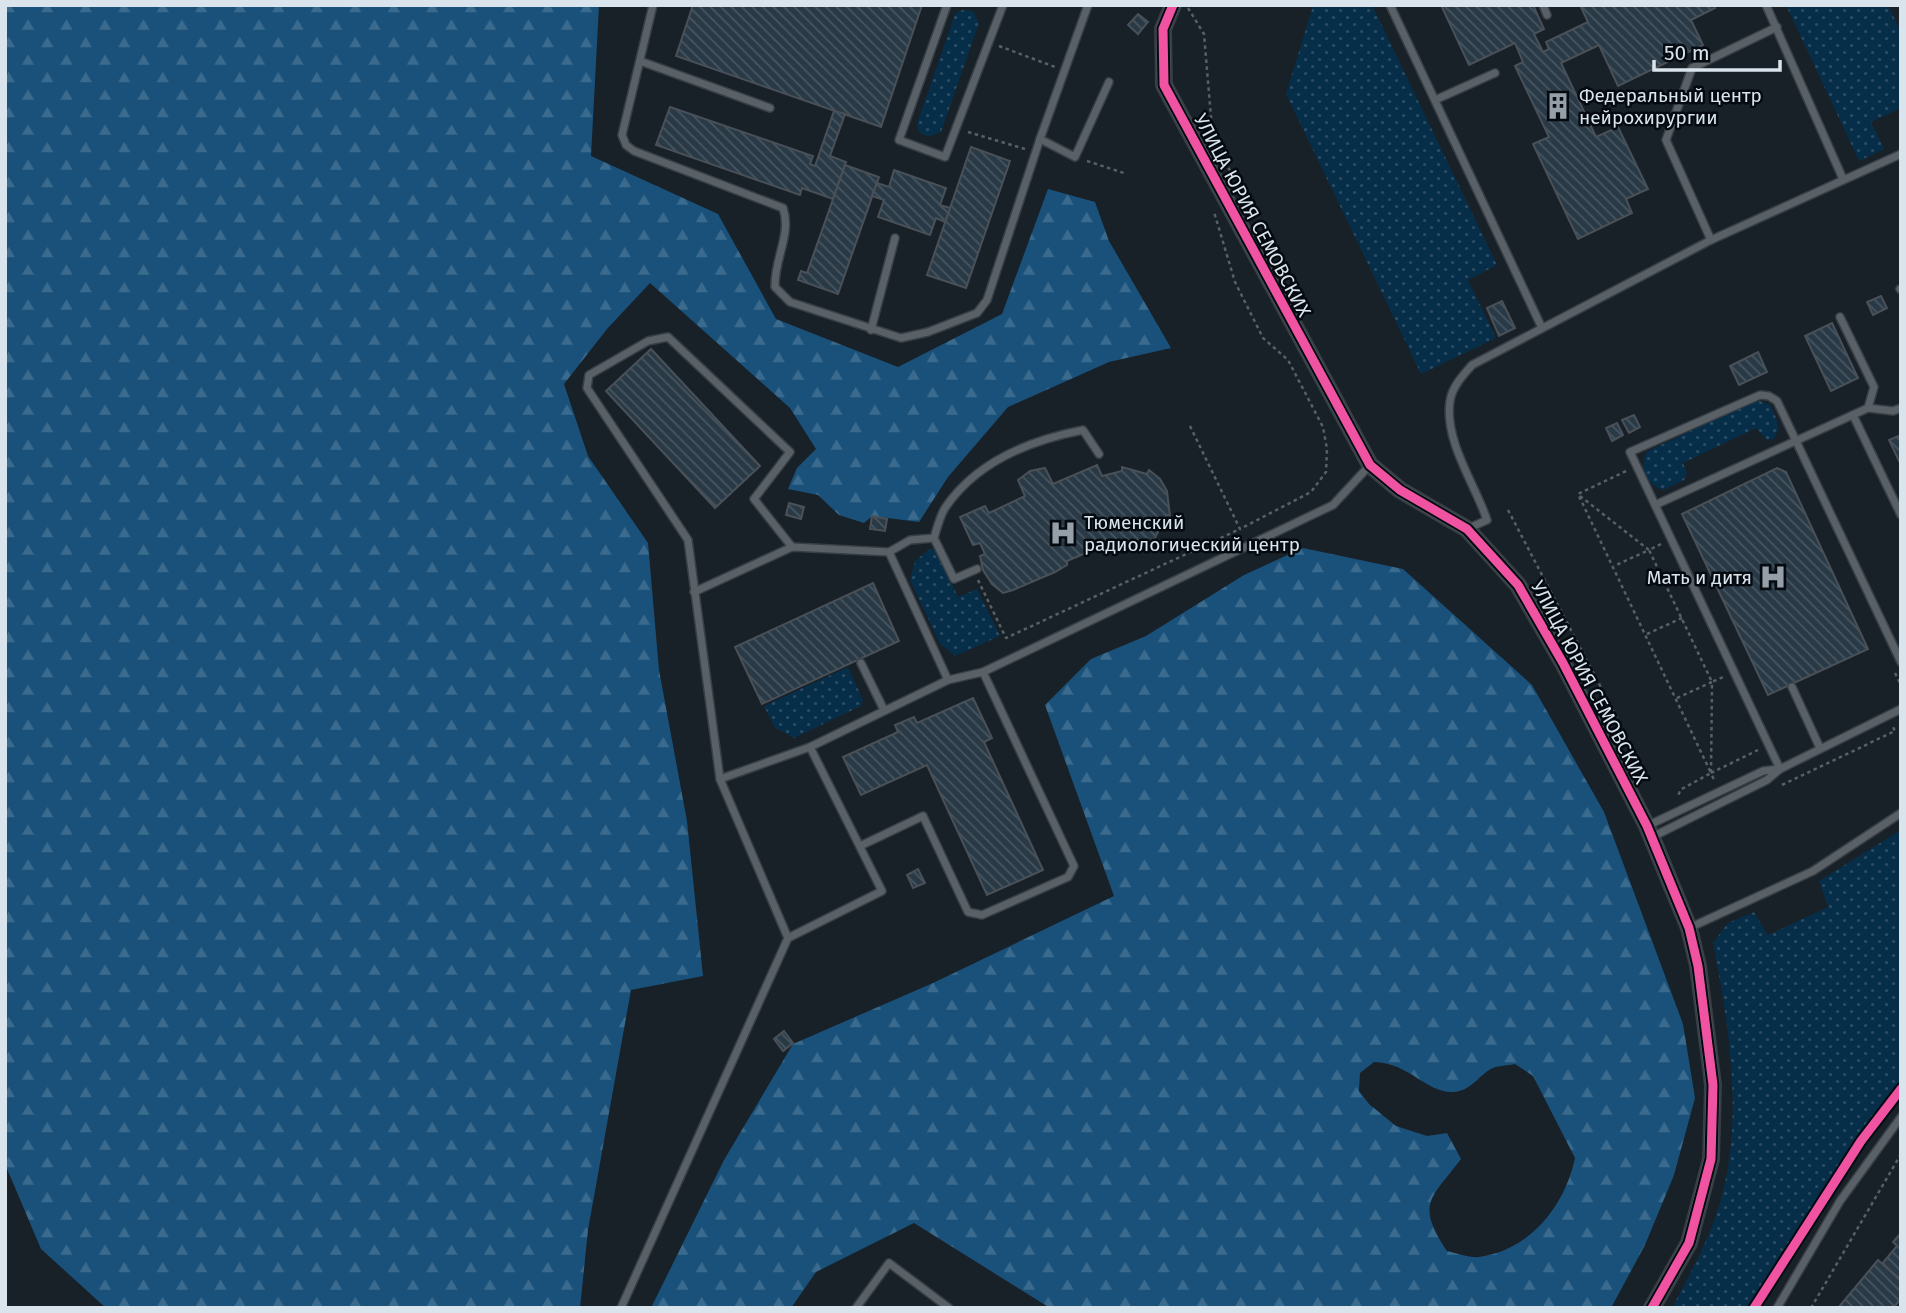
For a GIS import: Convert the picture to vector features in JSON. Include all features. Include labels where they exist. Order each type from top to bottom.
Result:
[{"type":"street","name":"УЛИЦА ЮРИЯ СЕМОВСКИХ","points":[[1172,5],[1163,29],[1164,85],[1226,204],[1370,465],[1400,490],[1468,529],[1518,585],[1563,663],[1649,832],[1689,928],[1698,966],[1713,1085],[1711,1159],[1689,1243],[1652,1308]]},
{"type":"lane","points":[[653,5],[622,135],[626,145],[635,151],[783,208],[788,222],[774,270],[775,287],[790,302],[901,338],[928,332],[977,313],[987,300],[1088,5]]},
{"type":"lane","points":[[947,5],[899,140],[945,157],[1003,5]]},
{"type":"lane","points":[[1390,5],[1542,328]]},
{"type":"lane","points":[[1543,5],[1547,15]]},
{"type":"lane","points":[[1766,5],[1843,179]]},
{"type":"lane","points":[[1711,240],[1666,141],[1692,68],[1777,27]]},
{"type":"lane","points":[[640,61],[770,108]]},
{"type":"lane","points":[[1435,100],[1495,73]]},
{"type":"lane","points":[[1040,139],[1075,157],[1109,82]]},
{"type":"lane","points":[[1468,529],[1487,520],[1454,439],[1450,401],[1459,379],[1472,365],[1711,240],[1901,154]]},
{"type":"lane","points":[[871,330],[895,238]]},
{"type":"lane","points":[[1840,317],[1874,387],[1868,408]]},
{"type":"lane","points":[[789,938],[720,779],[688,540],[587,388],[589,375],[648,341],[668,337],[790,452],[754,499],[792,547]]},
{"type":"lane","points":[[1780,769],[1629,452],[1760,395],[1777,401],[1897,646],[1901,662]]},
{"type":"lane","points":[[1655,505],[1868,408],[1894,411],[1901,408]]},
{"type":"lane","points":[[1853,415],[1901,515]]},
{"type":"lane","points":[[975,570],[954,579],[934,538],[945,509],[982,469],[1047,437],[1083,430],[1099,453]]},
{"type":"lane","points":[[720,779],[810,747],[948,680],[984,672],[1333,505],[1370,465]]},
{"type":"lane","points":[[694,592],[792,547],[889,552],[910,541],[934,538]]},
{"type":"lane","points":[[889,552],[948,680]]},
{"type":"lane","points":[[861,663],[884,710]]},
{"type":"lane","points":[[860,846],[923,816],[968,912],[982,915],[1068,877],[1074,866],[984,672]]},
{"type":"lane","points":[[1792,687],[1820,748]]},
{"type":"lane","points":[[1649,832],[1767,780],[1780,769],[1901,709]]},
{"type":"lane","points":[[621,1308],[789,938],[882,891],[810,747]]},
{"type":"lane","points":[[1649,832],[1763,771],[1780,769]]},
{"type":"lane","points":[[1689,928],[1813,870],[1901,813]]},
{"type":"lane","points":[[1777,1308],[1840,1201],[1901,1117]]},
{"type":"lane","points":[[856,1308],[889,1263],[949,1308]]},
{"type":"path","points":[[1188,5],[1204,34],[1212,130],[1230,174]]},
{"type":"path","points":[[989,43],[1065,70]]},
{"type":"path","points":[[956,128],[1011,144]]},
{"type":"path","points":[[1075,157],[1127,174]]},
{"type":"path","points":[[975,570],[1006,638],[1240,529],[1311,492],[1326,472],[1327,449],[1323,427],[1289,360],[1264,338],[1235,282],[1222,231],[1213,213],[1226,204]]},
{"type":"path","points":[[1190,426],[1240,529]]},
{"type":"path","points":[[1578,494],[1630,472]]},
{"type":"path","points":[[1578,494],[1649,550],[1682,618],[1712,683],[1711,773]]},
{"type":"path","points":[[1578,494],[1711,773]]},
{"type":"path","points":[[1508,510],[1617,718],[1626,752]]},
{"type":"path","points":[[1613,566],[1663,543]]},
{"type":"path","points":[[1646,634],[1682,618]]},
{"type":"path","points":[[1895,673],[1901,685]]},
{"type":"path","points":[[1676,698],[1726,676]]},
{"type":"path","points":[[1667,802],[1679,797],[1680,789],[1760,748]]},
{"type":"path","points":[[1811,1308],[1901,1154]]},
{"type":"shaded area","points":[[1372,5],[1497,265],[1468,280],[1496,338],[1421,374],[1286,94],[1313,6]]},
{"type":"shaded area","points":[[1786,5],[1888,5],[1901,32],[1901,108],[1871,122],[1884,149],[1859,161]]},
{"type":"shaded area","points":[[962,10],[973,11],[979,23],[941,132],[928,137],[919,132],[917,124],[955,14]]},
{"type":"shaded area","points":[[1757,400],[1770,405],[1774,414],[1778,426],[1774,439],[1767,440],[1756,428],[1683,463],[1687,473],[1684,480],[1663,490],[1648,479],[1643,462],[1648,451]]},
{"type":"shaded area","points":[[931,548],[936,551],[958,597],[977,589],[1000,636],[955,656],[940,644],[910,580],[915,561]]},
{"type":"shaded area","points":[[848,667],[863,700],[861,706],[794,738],[775,728],[764,706]]},
{"type":"shaded area","points":[[1901,830],[1901,1079],[1858,1135],[1747,1308],[1672,1308],[1714,1222],[1729,1162],[1733,1099],[1731,1067],[1724,1003],[1713,943],[1728,923],[1754,912],[1768,935],[1828,907],[1819,881]]},
{"type":"green space","points":[[5,5],[599,5],[591,156],[718,214],[776,319],[898,367],[1002,314],[1048,189],[1095,202],[1109,241],[1171,348],[1109,362],[1008,407],[948,477],[919,522],[872,516],[864,523],[839,515],[818,495],[788,489],[797,468],[816,449],[790,408],[650,283],[607,329],[564,384],[588,456],[648,543],[659,670],[687,821],[703,976],[631,990],[588,1230],[580,1308],[106,1308],[41,1249],[5,1164]]},
{"type":"green space","points":[[1303,548],[1403,569],[1532,685],[1604,812],[1683,1024],[1695,1098],[1674,1175],[1645,1245],[1611,1308],[1050,1308],[914,1223],[816,1272],[791,1308],[651,1308],[724,1160],[793,1044],[933,983],[1114,896],[1045,705],[1091,659],[1146,636],[1244,575]],"holes":[[[1374,1062],[1408,1072],[1434,1088],[1453,1092],[1468,1087],[1498,1066],[1515,1064],[1533,1076],[1575,1158],[1563,1192],[1554,1208],[1530,1235],[1498,1253],[1479,1257],[1447,1251],[1431,1222],[1429,1211],[1435,1193],[1461,1159],[1447,1133],[1427,1136],[1396,1126],[1369,1104],[1359,1091],[1360,1073]]]},
{"type":"building","points":[[693,5],[922,5],[881,127],[676,56]]},
{"type":"building","name":"Федеральный центр нейрохирургии","points":[[1441,5],[1533,5],[1544,29],[1534,34],[1543,52],[1549,49],[1546,42],[1588,22],[1580,5],[1714,5],[1715,8],[1691,20],[1703,45],[1618,86],[1599,45],[1561,63],[1596,137],[1618,127],[1648,189],[1626,199],[1632,213],[1578,239],[1533,144],[1549,137],[1515,66],[1523,62],[1515,43],[1469,65]]},
{"type":"building","points":[[1138,14],[1148,22],[1138,34],[1128,25]]},
{"type":"building","points":[[670,107],[813,156],[810,164],[815,166],[834,111],[845,114],[830,156],[846,162],[833,199],[802,188],[800,195],[656,145]]},
{"type":"building","points":[[971,147],[1010,161],[966,288],[927,275]]},
{"type":"building","points":[[845,165],[879,177],[838,294],[798,280],[801,271],[807,273]]},
{"type":"building","points":[[894,170],[946,188],[940,205],[950,208],[945,222],[936,218],[930,235],[878,217],[884,200],[872,196],[877,183],[889,187]]},
{"type":"building","points":[[1881,296],[1887,308],[1873,315],[1867,302]]},
{"type":"building","points":[[1502,301],[1515,328],[1499,336],[1487,308]]},
{"type":"building","points":[[1832,323],[1858,378],[1831,391],[1805,336]]},
{"type":"building","points":[[651,349],[760,466],[715,508],[606,391]]},
{"type":"building","points":[[1758,352],[1767,372],[1739,385],[1730,366]]},
{"type":"building","points":[[1634,415],[1640,427],[1629,433],[1622,420]]},
{"type":"building","points":[[1617,423],[1623,435],[1612,441],[1606,428]]},
{"type":"building","points":[[1901,435],[1901,465],[1889,440]]},
{"type":"building","name":"Тюменский радиологический центр","points":[[1097,465],[1102,476],[1122,471],[1122,467],[1147,474],[1149,470],[1160,479],[1167,491],[1170,516],[1166,515],[1155,538],[1144,546],[1129,549],[1109,543],[1067,561],[1067,565],[1055,572],[1003,593],[992,584],[983,570],[980,556],[985,554],[980,543],[973,545],[960,517],[985,506],[989,513],[1025,496],[1018,480],[1030,471],[1045,468],[1053,484]]},
{"type":"building","name":"Мать и дитя","points":[[1777,468],[1786,472],[1868,649],[1768,695],[1682,514]]},
{"type":"building","points":[[789,503],[804,507],[801,519],[786,515]]},
{"type":"building","points":[[872,516],[887,519],[885,531],[870,529]]},
{"type":"building","points":[[873,583],[899,641],[762,704],[735,647]]},
{"type":"building","points":[[973,698],[992,738],[984,742],[1043,870],[987,895],[927,765],[861,795],[843,757],[898,732],[895,725],[914,717],[917,723]]},
{"type":"building","points":[[918,869],[925,883],[913,888],[907,875]]},
{"type":"building","points":[[784,1031],[793,1043],[783,1051],[774,1039]]},
{"type":"building","points":[[1901,1233],[1901,1280],[1882,1264],[1897,1246],[1893,1242]]},
{"type":"building","points":[[1878,1260],[1901,1280],[1901,1299],[1893,1308],[1838,1308]]},
{"type":"cycle path","points":[[1173,5],[1163,29],[1164,85],[1370,465],[1400,490],[1467,529],[1518,585],[1563,663],[1647,826],[1689,928],[1698,966],[1713,1085],[1711,1159],[1689,1243],[1652,1308]]},
{"type":"cycle path","points":[[1754,1308],[1861,1141],[1901,1089]]},
{"type":"place","name":"Федеральный центр нейрохирургии","points":[[1558,106]]},
{"type":"place","name":"Тюменский радиологический центр","points":[[1063,533]]},
{"type":"place","name":"Мать и дитя","points":[[1773,577]]}]
